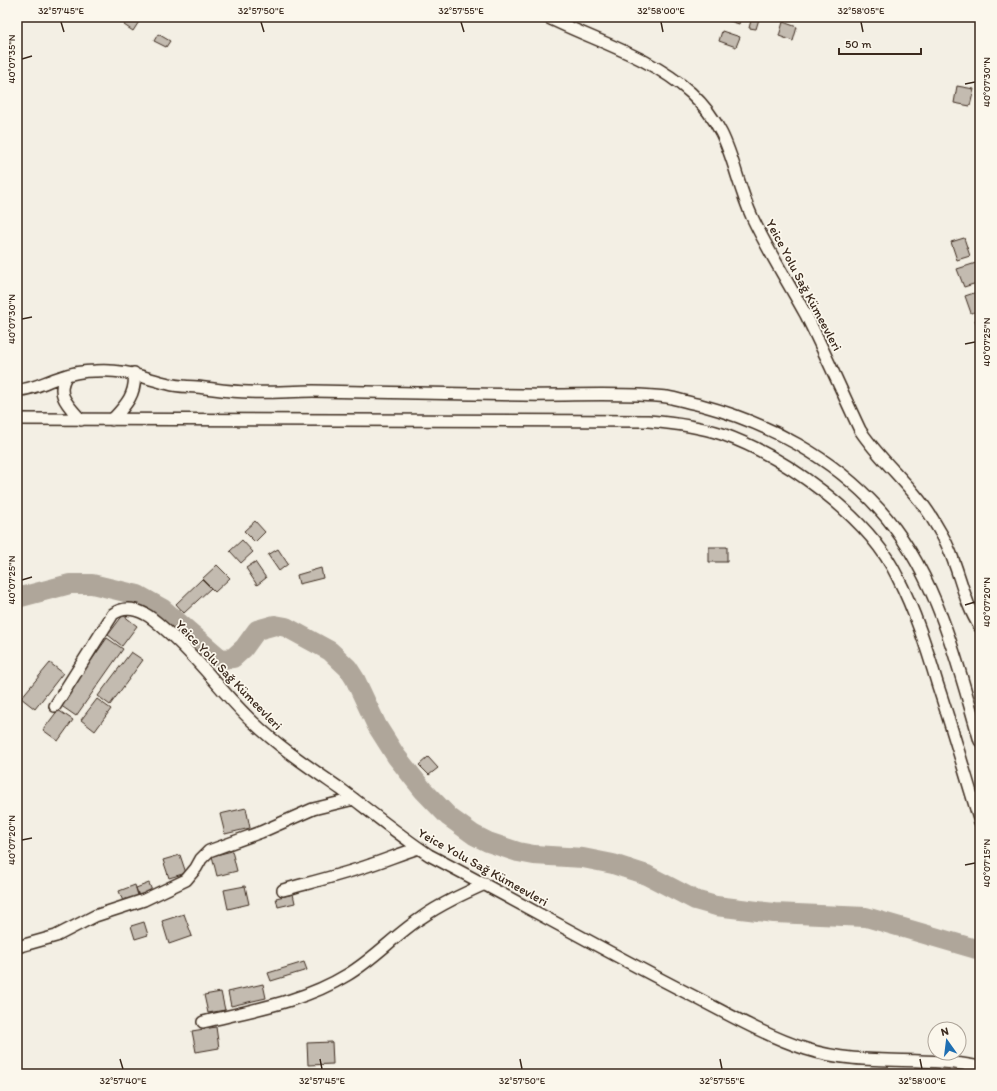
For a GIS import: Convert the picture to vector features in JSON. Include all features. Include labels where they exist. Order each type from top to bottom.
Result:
[{"type":"street","name":"Yeice Yolu Sağ Kümeevleri","points":[[547,17],[582,34],[630,54],[661,71],[690,92],[704,105],[720,128],[729,147],[751,215],[764,242],[805,314],[860,430],[871,446],[916,494],[931,516],[948,546],[967,600],[980,627]]},
{"type":"street","points":[[17,390],[42,385],[67,375],[94,371],[134,373],[171,385],[249,392],[312,391],[566,396],[641,395],[672,398],[722,411],[765,428],[803,447],[846,478],[879,510],[894,528],[915,562],[935,600],[948,636],[980,741]]},
{"type":"street","points":[[112,420],[130,399],[135,385],[134,373]]},
{"type":"street","points":[[67,375],[62,382],[62,395],[66,403],[81,420]]},
{"type":"street","points":[[17,419],[648,421],[697,428],[740,441],[785,464],[829,497],[863,529],[888,560],[897,575],[923,638],[980,822]]},
{"type":"street","name":"Yeice Yolu Sağ Kümeevleri","points":[[55,706],[110,618],[119,610],[134,609],[145,614],[156,622],[182,644],[211,675],[226,696],[271,739],[419,848],[662,980],[784,1041],[807,1050],[848,1058],[950,1062],[980,1067]]},
{"type":"street","points":[[17,947],[56,936],[95,916],[144,900],[186,880],[201,859],[209,851],[261,832],[313,809],[354,799]]},
{"type":"street","points":[[283,890],[372,865],[399,853],[419,848]]},
{"type":"street","points":[[203,1022],[290,1001],[329,985],[362,966],[421,918],[445,902],[486,884]]},
{"type":"building","points":[[129,17],[142,17],[133,31],[124,25]]},
{"type":"building","points":[[725,17],[741,17],[739,24],[724,19]]},
{"type":"building","points":[[752,17],[759,19],[756,29],[749,28]]},
{"type":"building","points":[[783,22],[797,27],[793,41],[779,36]]},
{"type":"building","points":[[722,31],[740,37],[736,47],[719,41]]},
{"type":"building","points":[[158,34],[170,41],[166,47],[154,41]]},
{"type":"building","points":[[957,86],[974,89],[970,106],[954,103]]},
{"type":"building","points":[[964,238],[970,256],[957,260],[951,242]]},
{"type":"building","points":[[976,263],[980,282],[964,287],[957,269]]},
{"type":"building","points":[[980,291],[980,310],[971,313],[965,296]]},
{"type":"building","points":[[980,319],[980,336],[975,320]]},
{"type":"building","points":[[255,521],[265,532],[255,542],[244,531]]},
{"type":"building","points":[[242,540],[253,552],[241,563],[230,551]]},
{"type":"building","points":[[709,547],[727,547],[727,562],[709,562]]},
{"type":"building","points":[[278,549],[288,564],[279,571],[268,555]]},
{"type":"building","points":[[255,562],[266,578],[257,585],[246,568]]},
{"type":"building","points":[[217,565],[230,578],[215,592],[202,579]]},
{"type":"building","points":[[321,568],[323,578],[299,584],[297,575]]},
{"type":"building","points":[[202,579],[211,588],[184,613],[176,604]]},
{"type":"building","points":[[123,615],[137,626],[122,646],[108,635]]},
{"type":"building","points":[[107,638],[123,649],[76,716],[60,705]]},
{"type":"building","points":[[131,652],[143,660],[110,705],[98,696]]},
{"type":"building","points":[[50,663],[63,673],[35,709],[21,698]]},
{"type":"building","points":[[97,699],[111,709],[95,731],[81,720]]},
{"type":"building","points":[[58,710],[73,720],[58,741],[43,730]]},
{"type":"building","points":[[428,757],[438,768],[429,775],[419,765]]},
{"type":"building","points":[[246,808],[250,828],[225,834],[220,814]]},
{"type":"building","points":[[232,851],[237,871],[217,876],[212,856]]},
{"type":"building","points":[[180,855],[186,873],[169,878],[163,860]]},
{"type":"building","points":[[149,883],[152,891],[139,896],[136,888]]},
{"type":"building","points":[[135,885],[139,899],[124,904],[119,891]]},
{"type":"building","points":[[245,886],[249,904],[228,909],[224,890]]},
{"type":"building","points":[[293,894],[295,903],[278,907],[276,898]]},
{"type":"building","points":[[184,914],[192,936],[169,944],[162,921]]},
{"type":"building","points":[[144,922],[148,935],[135,939],[131,926]]},
{"type":"building","points":[[304,962],[307,970],[271,981],[268,973]]},
{"type":"building","points":[[263,984],[266,998],[231,1006],[228,992]]},
{"type":"building","points":[[221,992],[225,1010],[208,1013],[204,995]]},
{"type":"building","points":[[216,1027],[219,1048],[196,1052],[192,1031]]},
{"type":"building","points":[[332,1042],[333,1064],[308,1065],[307,1043]]},
{"type":"waterway","points":[[17,598],[70,584],[92,584],[138,595],[163,609],[221,659],[233,658],[244,648],[257,630],[275,625],[286,627],[330,651],[348,668],[355,679],[377,726],[396,756],[423,790],[449,817],[474,835],[488,842],[518,852],[534,855],[583,858],[613,864],[647,875],[695,900],[716,906],[774,913],[866,917],[976,949]]}]
